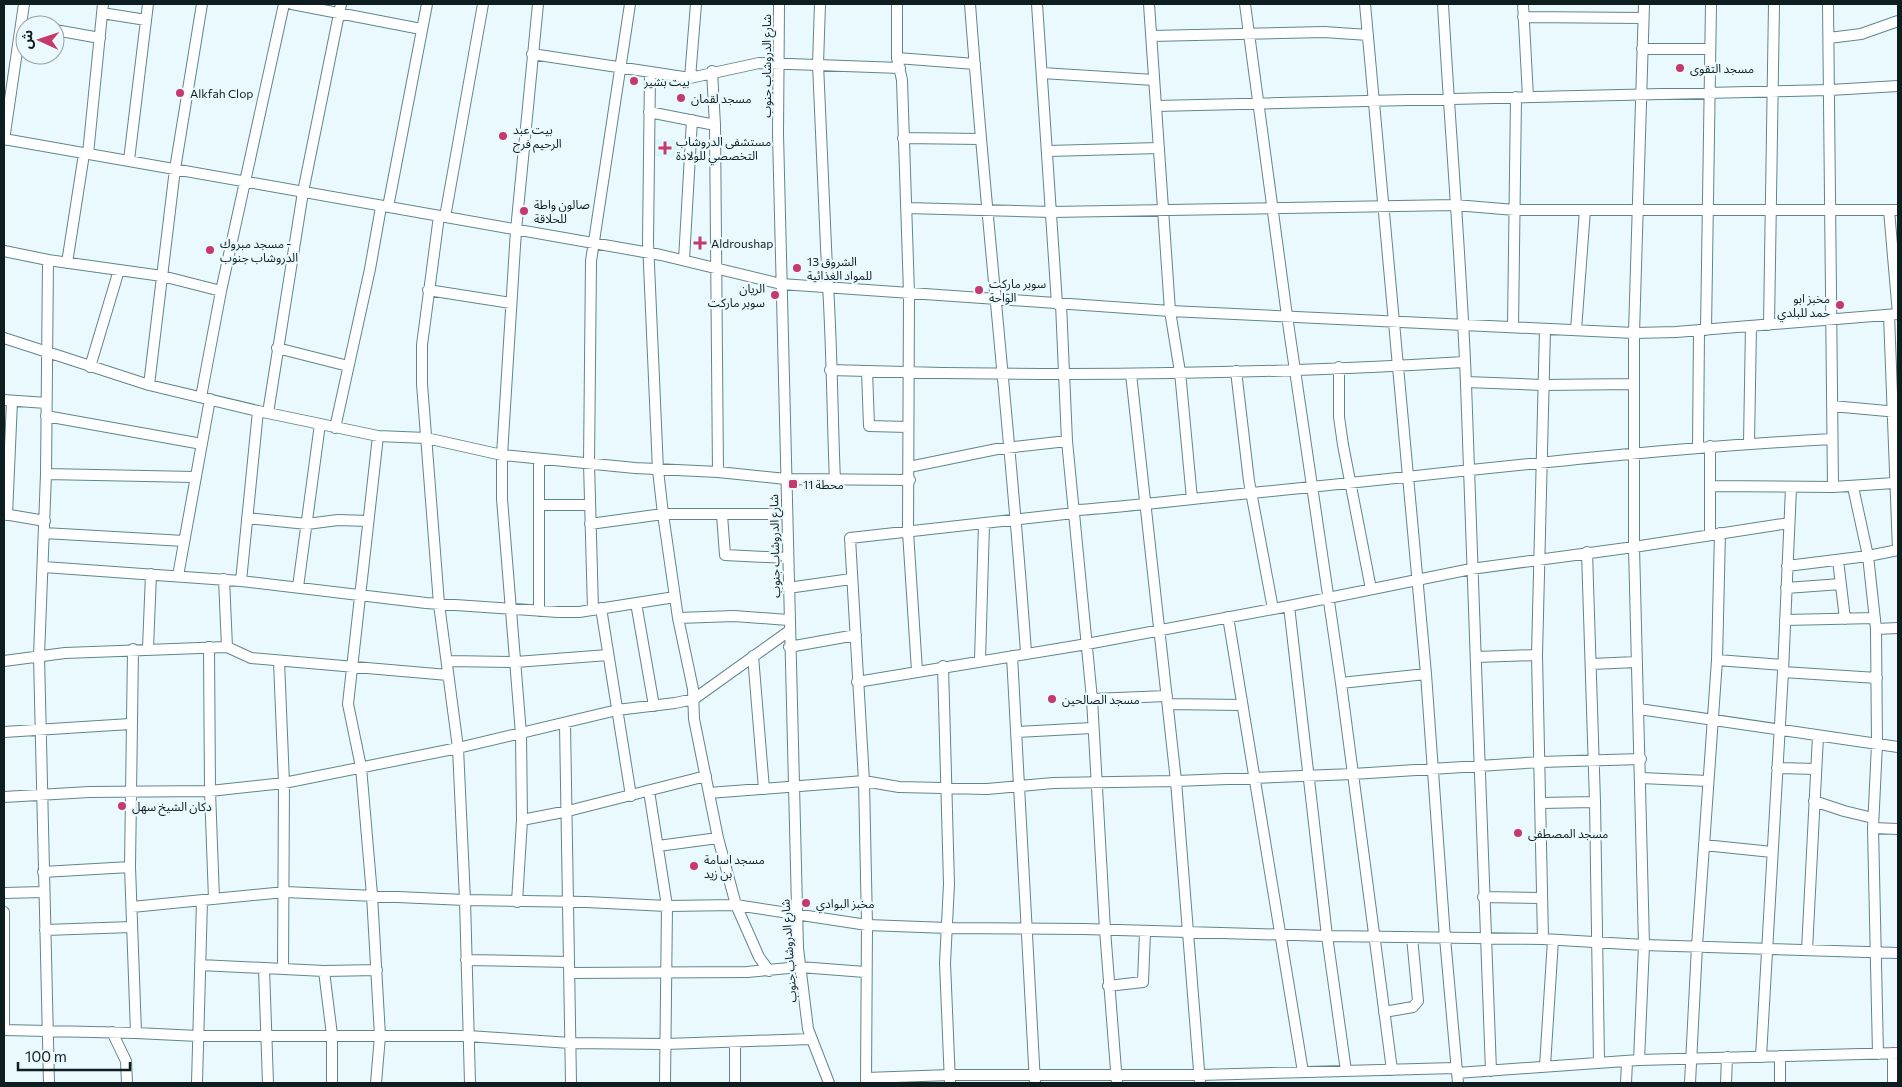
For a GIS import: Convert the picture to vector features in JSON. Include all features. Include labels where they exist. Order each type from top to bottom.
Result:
[{"type":"street","points":[[129,160],[148,4]]},
{"type":"street","points":[[149,385],[175,169],[202,4]]},
{"type":"street","points":[[178,576],[202,444],[205,398],[221,290],[284,4]]},
{"type":"street","points":[[292,4],[340,9],[421,29]]},
{"type":"street","points":[[335,428],[385,207],[427,4]]},
{"type":"street","points":[[470,1083],[465,900],[458,748],[439,604],[432,472],[426,438],[421,364],[428,290],[483,4]]},
{"type":"street","points":[[517,902],[522,820],[521,734],[502,499],[502,455],[516,230],[538,4]]},
{"type":"street","points":[[630,4],[590,278],[589,463],[590,524],[597,609],[608,655],[631,796]]},
{"type":"street","points":[[690,78],[696,4]]},
{"type":"street","name":"شارع الدروشاب جنوب","points":[[779,4],[781,284],[796,913],[805,1018],[811,1039],[829,1083]]},
{"type":"street","points":[[820,4],[818,64],[826,269],[830,287],[830,370],[835,481]]},
{"type":"street","points":[[897,4],[909,293],[907,372],[910,480],[908,532],[917,671]]},
{"type":"street","points":[[970,4],[986,209],[997,300],[1026,653]]},
{"type":"street","points":[[1038,4],[1067,441],[1092,699],[1092,728],[1108,986],[1116,1079]]},
{"type":"street","points":[[1149,4],[1170,312],[1180,372],[1192,499]]},
{"type":"street","points":[[1245,4],[1274,206],[1287,316],[1342,683],[1392,1070]]},
{"type":"street","points":[[1365,4],[1426,674],[1457,1075]]},
{"type":"street","points":[[1442,4],[1466,382],[1471,569],[1491,1071]]},
{"type":"street","points":[[1522,4],[1528,97]]},
{"type":"street","points":[[1639,1060],[1644,945],[1634,547],[1634,333],[1636,211],[1644,4]]},
{"type":"street","points":[[1698,448],[1707,210],[1711,4]]},
{"type":"street","points":[[1769,325],[1774,4]]},
{"type":"street","points":[[1828,4],[1832,487]]},
{"type":"street","points":[[67,263],[86,154],[103,8],[146,20]]},
{"type":"street","points":[[241,581],[247,518],[263,412],[277,348],[303,192],[340,9]]},
{"type":"street","points":[[1523,16],[1643,18]]},
{"type":"street","points":[[1829,38],[1861,34],[1898,21]]},
{"type":"street","points":[[65,32],[100,38]]},
{"type":"street","points":[[1151,36],[1324,32],[1368,35]]},
{"type":"street","points":[[1642,49],[1710,49]]},
{"type":"street","points":[[532,54],[619,69],[690,78],[702,76],[712,71],[759,63],[975,64]]},
{"type":"street","points":[[15,56],[9,80],[4,139],[649,253],[781,284],[1170,312],[1394,320],[1634,333],[1702,330],[1895,314]]},
{"type":"street","points":[[712,71],[715,125],[718,472]]},
{"type":"street","points":[[650,73],[649,253],[658,470],[663,514],[678,618],[694,699],[694,719],[718,838],[736,905],[759,957],[769,971]]},
{"type":"street","points":[[1042,73],[1154,80]]},
{"type":"street","points":[[1156,106],[1374,99],[1830,90],[1898,86]]},
{"type":"street","points":[[1513,327],[1516,97]]},
{"type":"street","points":[[649,112],[715,125]]},
{"type":"street","points":[[684,260],[692,120]]},
{"type":"street","points":[[903,138],[981,139]]},
{"type":"street","points":[[1048,151],[1159,148]]},
{"type":"street","points":[[906,208],[1051,212],[1274,206],[1455,205],[1514,210],[1707,210],[1771,212],[1893,210],[1895,314],[1894,484],[1898,550],[1868,556],[1787,566]]},
{"type":"street","points":[[1576,330],[1585,210]]},
{"type":"street","points":[[4,251],[48,260],[162,276],[221,290]]},
{"type":"street","points":[[48,260],[46,474],[44,567],[39,656],[39,729],[43,796],[43,892],[49,1083]]},
{"type":"street","points":[[90,367],[119,270]]},
{"type":"street","points":[[428,290],[511,303]]},
{"type":"street","points":[[1749,443],[1752,326]]},
{"type":"street","points":[[1544,329],[1538,655],[1542,898],[1548,939],[1545,1066]]},
{"type":"street","points":[[4,338],[48,354],[149,385],[263,412],[378,436],[426,438],[502,455],[658,470],[718,472],[786,479],[835,481],[910,480]]},
{"type":"street","points":[[277,348],[348,366]]},
{"type":"street","points":[[830,370],[1063,375],[1399,366],[1464,362]]},
{"type":"street","points":[[1339,367],[1339,417],[1371,589]]},
{"type":"street","points":[[1236,371],[1251,493],[1274,608]]},
{"type":"street","points":[[867,372],[869,426],[908,427]]},
{"type":"street","points":[[1131,374],[1147,505],[1176,782],[1200,1079]]},
{"type":"street","points":[[1466,382],[1544,385],[1634,384]]},
{"type":"street","points":[[45,521],[6,515],[8,401],[46,403]]},
{"type":"street","points":[[1832,406],[1895,412]]},
{"type":"street","points":[[46,416],[202,444]]},
{"type":"street","points":[[298,587],[320,424]]},
{"type":"street","points":[[376,1083],[380,1036],[372,895],[361,767],[348,704],[378,436]]},
{"type":"street","points":[[1832,439],[1710,446],[1147,505],[1078,510],[1074,513],[1016,521],[850,538],[864,781],[867,925],[865,972],[866,1081],[950,1079],[1244,1079],[1303,1072],[1392,1070],[1457,1075],[1599,1062],[1896,1053],[1893,1083]]},
{"type":"street","points":[[909,467],[1009,447],[1067,441]]},
{"type":"street","points":[[1690,1083],[1716,660],[1715,534],[1710,486],[1710,446]]},
{"type":"street","points":[[539,459],[539,611]]},
{"type":"street","points":[[46,474],[195,477]]},
{"type":"street","points":[[1710,486],[1791,488],[1894,484]]},
{"type":"street","points":[[1853,487],[1868,556],[1876,624],[1878,678],[1873,823],[1878,1054]]},
{"type":"street","points":[[1761,1057],[1791,488]]},
{"type":"street","points":[[539,505],[590,505]]},
{"type":"street","points":[[590,524],[663,514],[786,514]]},
{"type":"street","points":[[722,515],[725,555],[787,558]]},
{"type":"street","points":[[247,518],[307,524],[338,520],[368,521]]},
{"type":"street","points":[[857,682],[943,666],[1088,644],[1471,569],[1634,547],[1789,523]]},
{"type":"street","points":[[980,660],[984,524]]},
{"type":"street","points":[[44,533],[184,541]]},
{"type":"street","points":[[1588,552],[1595,802],[1599,1062]]},
{"type":"street","points":[[1838,560],[1845,618]]},
{"type":"street","points":[[44,567],[241,581],[359,594],[409,602],[539,611],[597,609],[675,597]]},
{"type":"street","points":[[148,648],[151,574]]},
{"type":"street","points":[[788,588],[851,579]]},
{"type":"street","points":[[224,580],[227,647]]},
{"type":"street","points":[[1786,588],[1841,584]]},
{"type":"street","points":[[636,603],[654,706]]},
{"type":"street","points":[[1289,606],[1327,936],[1346,1071]]},
{"type":"street","points":[[678,618],[727,616],[788,620]]},
{"type":"street","points":[[1228,617],[1253,778],[1303,1072]]},
{"type":"street","points":[[1785,620],[1845,618],[1898,628]]},
{"type":"street","points":[[4,796],[43,796],[89,792],[210,791],[284,783],[458,748],[565,724],[617,710],[694,699],[789,631]]},
{"type":"street","points":[[789,647],[856,635]]},
{"type":"street","points":[[209,647],[210,791],[214,899]]},
{"type":"street","points":[[4,661],[39,656],[148,648],[227,647],[251,658],[448,675]]},
{"type":"street","points":[[133,649],[130,724],[132,793],[130,867],[136,1032]]},
{"type":"street","points":[[448,662],[516,662],[608,655]]},
{"type":"street","points":[[1476,657],[1538,655]]},
{"type":"street","points":[[753,656],[764,789]]},
{"type":"street","points":[[1012,656],[1035,1079]]},
{"type":"street","points":[[1716,660],[1878,678]]},
{"type":"street","points":[[279,661],[284,783],[283,969]]},
{"type":"street","points":[[1591,664],[1637,662]]},
{"type":"street","points":[[943,666],[949,884],[945,963],[950,1079]]},
{"type":"street","points":[[1342,683],[1426,674]]},
{"type":"street","points":[[1092,699],[1167,700],[1241,705]]},
{"type":"street","points":[[1639,710],[1898,747]]},
{"type":"street","points":[[4,732],[130,724]]},
{"type":"street","points":[[565,724],[568,811],[571,1083]]},
{"type":"street","points":[[1017,732],[1092,728]]},
{"type":"street","points":[[1807,950],[1818,736]]},
{"type":"street","points":[[709,793],[794,788],[864,781],[899,786],[946,789],[1019,787],[1053,783],[1176,782],[1353,774],[1540,762],[1640,759]]},
{"type":"street","points":[[1777,768],[1816,770]]},
{"type":"street","points":[[522,820],[631,796],[706,776]]},
{"type":"street","points":[[1641,778],[1708,781]]},
{"type":"street","points":[[650,791],[667,906],[665,1083]]},
{"type":"street","points":[[1814,800],[1873,823],[1898,829]]},
{"type":"street","points":[[1541,803],[1595,802]]},
{"type":"street","points":[[658,846],[718,838]]},
{"type":"street","points":[[1704,845],[1772,852]]},
{"type":"street","points":[[43,872],[130,867]]},
{"type":"street","points":[[4,893],[43,892]]},
{"type":"street","points":[[132,907],[284,892],[517,902],[667,906],[736,905],[867,925],[1412,938],[1548,939],[1644,945],[1898,953]]},
{"type":"street","points":[[1483,897],[1542,898]]},
{"type":"street","points":[[197,1083],[202,900]]},
{"type":"street","points":[[4,912],[4,1030],[136,1032],[198,1036],[468,1036],[570,1043],[735,1043],[811,1039]]},
{"type":"street","points":[[45,930],[132,927]]},
{"type":"street","points":[[1108,986],[1144,982],[1145,932]]},
{"type":"street","points":[[1384,1012],[1413,1007],[1418,1001],[1412,938]]},
{"type":"street","points":[[466,960],[569,962]]},
{"type":"street","points":[[200,965],[324,971],[376,970]]},
{"type":"street","points":[[569,973],[666,974],[769,971],[800,967],[865,972]]},
{"type":"street","points":[[264,968],[268,1035],[268,1083]]},
{"type":"street","points":[[324,971],[332,1036],[332,1083]]},
{"type":"street","points":[[112,1032],[126,1061],[127,1083]]},
{"type":"street","points":[[735,1043],[735,1083]]},
{"type":"street","points":[[1780,1056],[1780,1083]]},
{"type":"street","points":[[1726,1083],[1727,1057]]},
{"type":"street","points":[[1626,1083],[1627,1061]]},
{"type":"shaded area","name":"مستشفى الدروشاب التخصصي للولادة","points":[[651,139],[680,140],[679,157],[650,156]]},
{"type":"place","name":"مسجد التقوى","points":[[1680,68]]},
{"type":"place","name":"بيت بشير","points":[[634,81]]},
{"type":"place","name":"Alkfah Clop","points":[[180,93]]},
{"type":"place","name":"مسجد لقمان","points":[[681,98]]},
{"type":"place","name":"بيت عبد الرحيم فرح","points":[[503,136]]},
{"type":"place","name":"مستشفى الدروشاب التخصصي للولادة","points":[[665,148]]},
{"type":"place","name":"صالون واطة للحلاقة","points":[[524,211]]},
{"type":"place","name":"Aldroushap","points":[[700,243]]},
{"type":"place","name":"مسجد مبروك - الدروشاب جنوب","points":[[210,250]]},
{"type":"place","name":"الشروق 13 للمواد الغذائية","points":[[797,268]]},
{"type":"place","name":"سوبر ماركت الواحة","points":[[979,290]]},
{"type":"place","name":"الريان سوبر ماركت","points":[[775,295]]},
{"type":"place","name":"مخبز ابو حمد للبلدي","points":[[1840,305]]},
{"type":"place","name":"محطة 11","points":[[793,484]]},
{"type":"place","name":"مسجد الصالحين","points":[[1052,699]]},
{"type":"place","name":"دكان الشيخ سهل","points":[[122,806]]},
{"type":"place","name":"مسجد المصطفى","points":[[1518,833]]},
{"type":"place","name":"مسجد اسامة بن زيد","points":[[694,866]]},
{"type":"place","name":"مخبز البوادي","points":[[806,903]]}]
